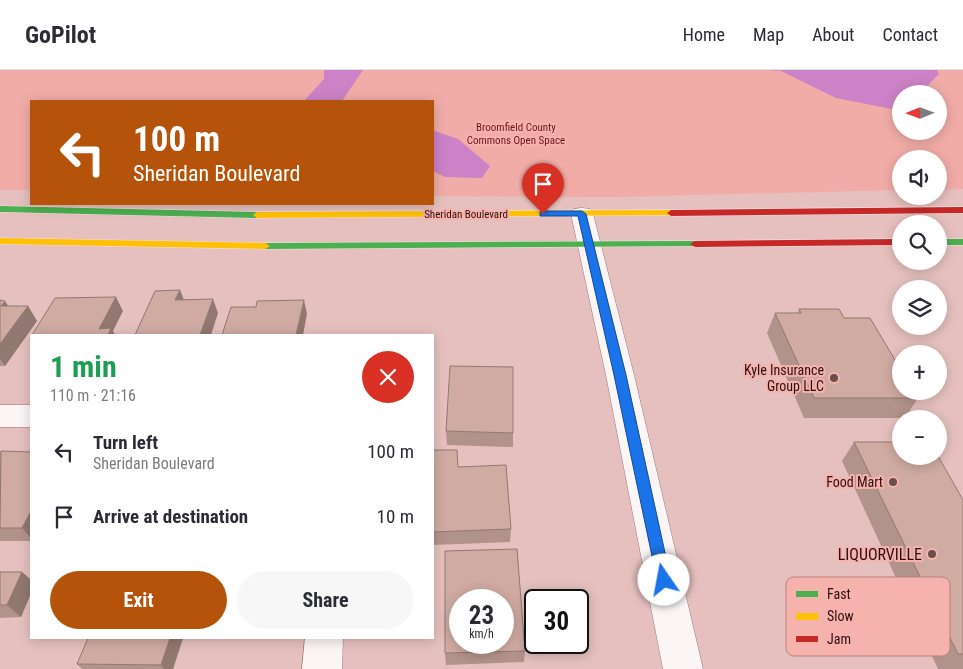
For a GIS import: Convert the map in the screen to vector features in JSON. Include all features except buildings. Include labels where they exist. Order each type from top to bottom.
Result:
[{"type":"main road","name":"Sheridan Boulevard","points":[[0,209],[219,214],[582,214],[963,210]]},
{"type":"main road","points":[[0,241],[148,246],[589,246],[892,242]]},
{"type":"main road","points":[[947,242],[963,242]]},
{"type":"street","points":[[582,214],[620,375],[683,669]]},
{"type":"street","points":[[0,416],[30,416]]},
{"type":"street","points":[[322,669],[324,639]]},
{"type":"green space","name":"Broomfield County Commons Open Space","points":[[0,70],[963,70],[963,189],[947,190],[947,150],[892,150],[892,190],[614,197],[434,196],[434,100],[30,100],[30,190],[0,190]]},
{"type":"shaded area","points":[[324,70],[363,70],[343,100],[305,100],[324,79]]},
{"type":"shaded area","points":[[767,70],[937,70],[939,74],[928,85],[892,85],[892,109],[836,98],[781,71]]},
{"type":"shaded area","points":[[434,131],[458,139],[490,166],[482,178],[445,177],[434,172]]},
{"type":"traffic: fast","points":[[0,209],[257,215]]},
{"type":"traffic: fast","points":[[947,242],[963,242]]},
{"type":"traffic: fast","points":[[265,246],[695,244]]},
{"type":"traffic: slow","points":[[257,215],[671,213]]},
{"type":"traffic: slow","points":[[0,241],[265,246]]},
{"type":"traffic: jam","points":[[671,213],[963,210]]},
{"type":"traffic: jam","points":[[695,244],[892,242]]},
{"type":"place","name":"Kyle Insurance Group LLC","points":[[834,378]]},
{"type":"place","name":"Food Mart","points":[[893,482]]},
{"type":"place","name":"LIQUORVILLE","points":[[932,554]]},
{"type":"route","points":[[543,214],[582,214],[620,375],[664,580]]}]
